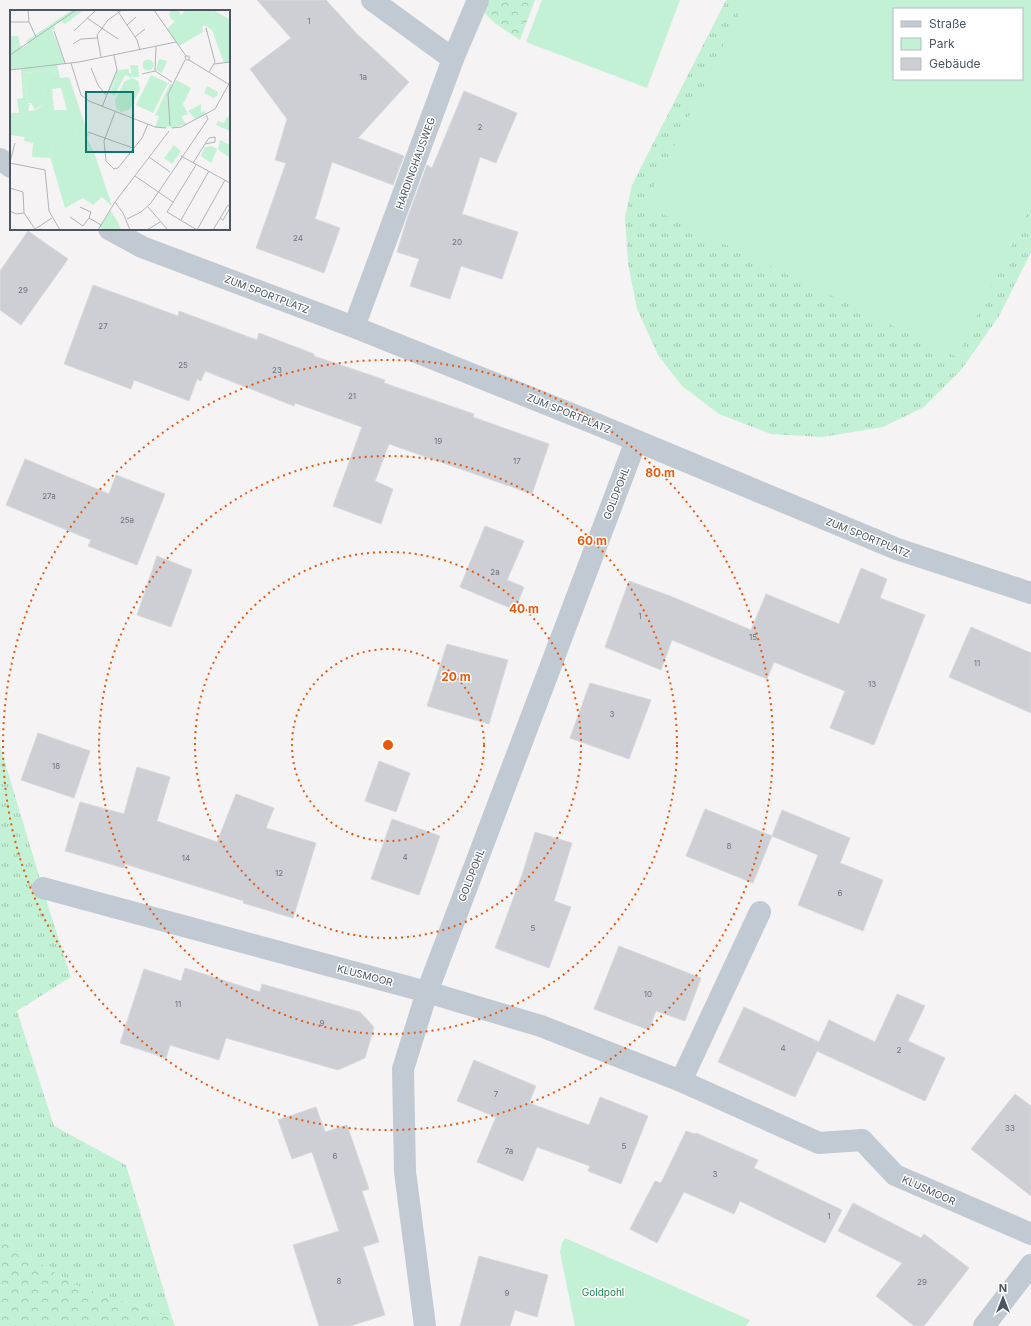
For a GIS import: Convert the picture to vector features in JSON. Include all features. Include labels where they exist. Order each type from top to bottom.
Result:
[{"type":"street","points":[[372,0],[453,59]]},
{"type":"street","name":"HARDINGHAUSWEG","points":[[354,327],[453,59],[478,0]]},
{"type":"street","points":[[0,159],[10,166]]},
{"type":"street","name":"ZUM SPORTPLATZ","points":[[111,230],[142,247],[354,327],[636,440],[897,549],[1031,593]]},
{"type":"street","name":"GOLDPOHL","points":[[425,1326],[405,1172],[403,1068],[427,992],[636,440]]},
{"type":"street","name":"KLUSMOOR","points":[[43,888],[427,992],[541,1026],[681,1081],[819,1143],[862,1140],[895,1175],[1031,1234]]},
{"type":"street","points":[[681,1081],[760,912]]},
{"type":"street","points":[[984,1326],[1031,1265]]},
{"type":"green space","points":[[478,0],[535,0],[520,40],[496,24],[476,5]]},
{"type":"green space","points":[[542,0],[680,0],[647,88],[526,42]]},
{"type":"green space","points":[[726,0],[1031,0],[1031,252],[999,316],[961,370],[924,407],[883,427],[822,437],[771,434],[719,414],[682,386],[658,355],[637,309],[628,263],[625,217],[632,185]]},
{"type":"green space","points":[[746,0],[1031,0],[1031,206],[957,357],[645,205]]},
{"type":"green space","points":[[0,746],[71,977],[17,1011],[54,1126],[126,1165],[172,1318],[72,1284],[0,1237]]},
{"type":"green space","points":[[0,1237],[72,1284],[172,1318],[175,1326],[0,1326]]},
{"type":"green space","name":"Goldpohl","points":[[565,1238],[750,1320],[746,1326],[575,1326],[560,1252]]},
{"type":"building","points":[[257,0],[326,0],[357,34],[409,82],[358,138],[404,156],[393,185],[332,162],[315,219],[340,228],[324,273],[256,248],[286,163],[275,160],[287,119],[250,69],[291,38]]},
{"type":"building","points":[[464,91],[517,113],[496,163],[480,157],[462,214],[518,232],[502,279],[461,266],[450,299],[410,286],[419,259],[397,252],[407,219],[427,165],[432,168]]},
{"type":"building","points":[[28,231],[68,259],[21,325],[0,310],[0,271]]},
{"type":"building","points":[[93,285],[178,316],[179,311],[257,340],[259,333],[314,354],[314,356],[385,380],[384,383],[474,414],[473,417],[549,444],[532,494],[389,444],[375,481],[393,489],[381,524],[333,506],[362,427],[295,403],[294,406],[205,371],[201,381],[197,379],[189,401],[134,380],[131,389],[64,364]]},
{"type":"building","points":[[25,459],[109,494],[116,475],[165,494],[137,565],[88,546],[91,540],[6,505]]},
{"type":"building","points":[[485,526],[524,541],[507,580],[524,587],[515,610],[460,587]]},
{"type":"building","points":[[157,556],[192,570],[171,627],[137,615]]},
{"type":"building","points":[[861,568],[887,579],[880,598],[925,615],[874,745],[830,728],[845,691],[774,662],[767,679],[672,640],[661,670],[605,647],[629,581],[670,596],[751,630],[766,594],[839,624]]},
{"type":"building","points":[[971,627],[1031,653],[1031,713],[949,677]]},
{"type":"building","points":[[447,644],[508,660],[489,724],[427,706]]},
{"type":"building","points":[[590,683],[651,700],[629,759],[570,738]]},
{"type":"building","points":[[38,733],[90,751],[74,798],[21,780]]},
{"type":"building","points":[[379,761],[410,773],[396,812],[365,801]]},
{"type":"building","points":[[137,767],[170,777],[157,821],[217,842],[236,794],[274,808],[266,828],[316,843],[293,918],[125,864],[124,868],[65,851],[80,802],[124,814]]},
{"type":"building","points":[[705,809],[772,836],[753,883],[686,856]]},
{"type":"building","points":[[782,810],[850,838],[840,863],[883,880],[863,931],[798,905],[818,855],[772,836]]},
{"type":"building","points":[[392,819],[440,836],[419,895],[371,879]]},
{"type":"building","points":[[535,832],[572,843],[554,901],[571,907],[549,968],[495,948],[523,872]]},
{"type":"building","points":[[619,946],[701,978],[685,1021],[656,1011],[649,1030],[594,1009]]},
{"type":"building","points":[[185,968],[260,992],[262,984],[360,1012],[374,1027],[365,1058],[338,1070],[226,1038],[219,1060],[170,1045],[166,1058],[120,1043],[144,969],[181,981]]},
{"type":"building","points":[[897,994],[925,1006],[908,1041],[945,1058],[925,1101],[817,1051],[795,1097],[718,1062],[744,1007],[819,1042],[829,1020],[875,1042]]},
{"type":"building","points":[[474,1060],[536,1086],[529,1103],[589,1125],[600,1097],[648,1116],[621,1184],[588,1171],[590,1166],[537,1147],[523,1181],[477,1162],[496,1117],[457,1101]]},
{"type":"building","points":[[1015,1094],[1031,1106],[1031,1196],[971,1149]]},
{"type":"building","points":[[316,1107],[325,1132],[347,1125],[369,1189],[362,1191],[379,1242],[363,1247],[385,1315],[350,1326],[319,1326],[293,1245],[339,1231],[312,1152],[292,1159],[278,1120]]},
{"type":"building","points":[[686,1131],[696,1133],[758,1160],[754,1168],[842,1210],[825,1243],[740,1201],[734,1214],[684,1192],[657,1243],[630,1229],[655,1181],[661,1183]]},
{"type":"building","points":[[853,1203],[921,1238],[924,1234],[969,1268],[924,1326],[914,1326],[876,1296],[902,1263],[838,1231]]},
{"type":"building","points":[[479,1256],[548,1275],[537,1317],[515,1310],[510,1326],[460,1326]]}]
